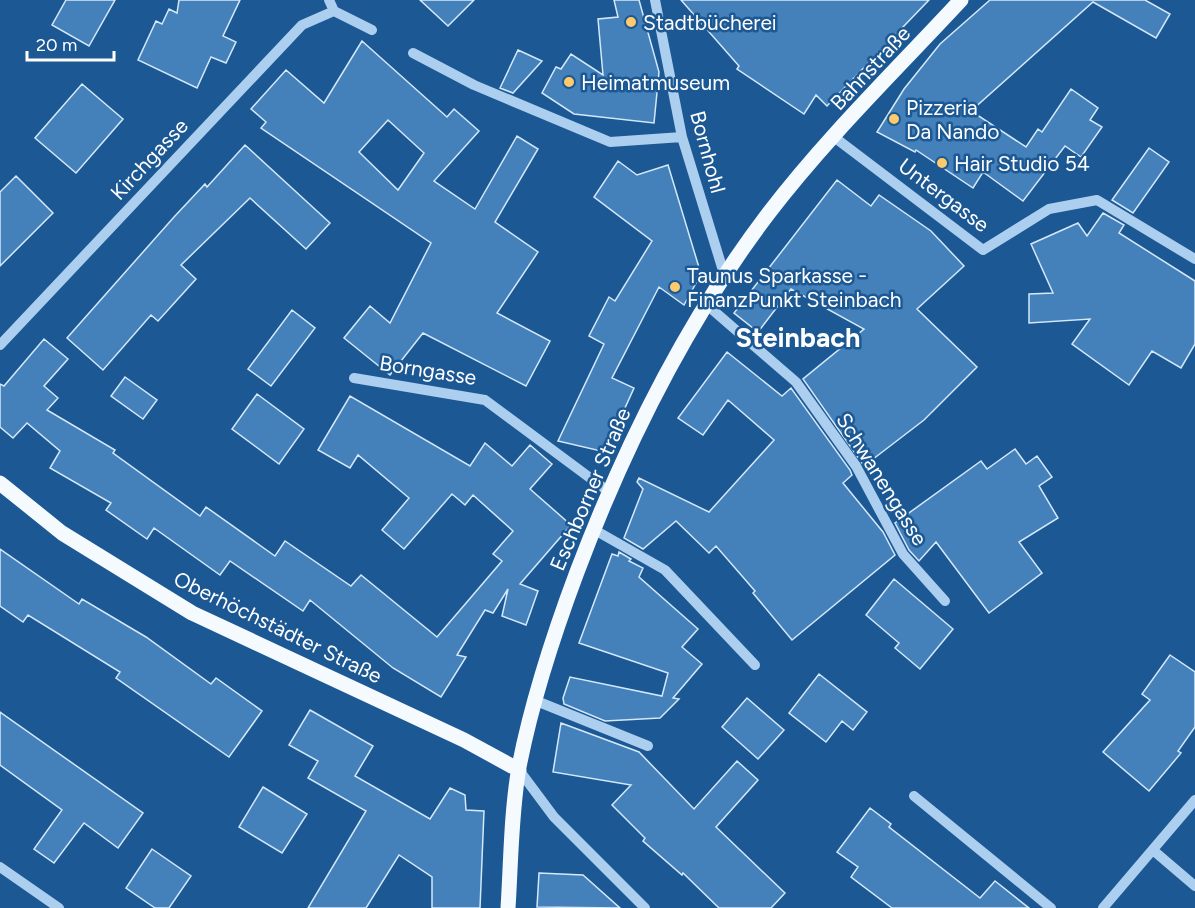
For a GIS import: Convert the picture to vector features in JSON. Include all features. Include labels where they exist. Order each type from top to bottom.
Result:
[{"type":"main road","name":"Bahnstraße","points":[[834,137],[961,0]]},
{"type":"main road","name":"Eschborner Straße","points":[[508,908],[519,770],[534,700],[555,631],[593,529],[652,395],[707,305],[769,213],[834,137]]},
{"type":"main road","name":"Oberhöchstädter Straße","points":[[0,483],[62,533],[192,613],[464,740],[519,770]]},
{"type":"street","points":[[329,0],[334,11],[372,30]]},
{"type":"street","name":"Bornhohl","points":[[655,0],[682,137],[725,277]]},
{"type":"street","name":"Kirchgasse","points":[[0,345],[302,25],[334,11]]},
{"type":"street","points":[[413,53],[474,85],[610,142],[682,137]]},
{"type":"street","name":"Untergasse","points":[[834,137],[982,250],[1049,210],[1097,200],[1195,259]]},
{"type":"street","name":"Schwanengasse","points":[[707,305],[796,382],[856,466],[903,554],[945,601]]},
{"type":"street","name":"Borngasse","points":[[354,378],[485,400],[609,492]]},
{"type":"street","points":[[593,529],[665,570],[755,665]]},
{"type":"street","points":[[534,700],[648,746]]},
{"type":"street","points":[[519,770],[554,817],[645,908]]},
{"type":"street","points":[[914,796],[1052,908]]},
{"type":"street","points":[[1103,908],[1154,851],[1195,800]]},
{"type":"street","points":[[1154,851],[1195,886]]},
{"type":"street","points":[[0,867],[59,908]]},
{"type":"building","points":[[66,0],[115,0],[89,46],[52,25]]},
{"type":"building","points":[[179,0],[240,0],[223,36],[236,42],[226,63],[211,57],[197,88],[138,60],[156,21],[162,24],[169,9],[177,13]]},
{"type":"building","points":[[420,0],[474,0],[448,26]]},
{"type":"building","points":[[614,0],[639,0],[659,72],[654,123],[574,114],[542,93],[556,67],[561,69],[571,54],[603,75],[598,19],[618,17]]},
{"type":"building","points":[[681,0],[929,0],[827,106],[816,95],[804,114],[737,69],[739,66]]},
{"type":"building","points":[[990,0],[1145,0],[1170,14],[1156,38],[1093,2],[971,111],[1026,147],[1038,129],[1042,132],[1071,89],[1098,108],[1090,120],[1102,127],[1081,157],[1065,146],[1023,201],[983,172],[973,188],[916,150],[915,152],[877,132],[904,89],[940,44]]},
{"type":"building","points":[[362,41],[447,117],[454,109],[479,131],[434,181],[475,209],[517,136],[538,149],[495,222],[538,252],[497,313],[550,341],[526,386],[423,333],[390,375],[344,338],[370,306],[390,323],[431,243],[261,128],[266,122],[251,109],[286,70],[324,103]],"holes":[[[388,120],[424,153],[398,190],[359,152]]]},
{"type":"building","points":[[518,50],[542,61],[513,93],[500,88]]},
{"type":"building","points":[[82,84],[123,119],[76,173],[35,138]]},
{"type":"building","points":[[245,145],[330,223],[306,249],[250,198],[181,265],[196,279],[158,321],[151,315],[103,370],[67,338],[174,217],[205,184],[207,187]]},
{"type":"building","points":[[1149,148],[1169,162],[1133,213],[1112,200]]},
{"type":"building","points":[[618,161],[637,175],[668,165],[701,274],[684,305],[659,287],[612,378],[634,388],[605,452],[558,441],[604,344],[589,336],[609,297],[615,301],[652,241],[594,197]]},
{"type":"building","points":[[16,176],[53,213],[0,266],[0,192]]},
{"type":"building","points":[[837,180],[871,206],[879,195],[931,231],[964,266],[917,309],[977,367],[924,420],[864,466],[803,379],[864,329],[791,289],[758,332],[734,313]]},
{"type":"building","points":[[1103,213],[1124,225],[1119,233],[1195,281],[1195,344],[1181,368],[1152,351],[1129,385],[1072,344],[1090,319],[1029,323],[1029,294],[1053,293],[1031,244],[1078,223],[1087,236]]},
{"type":"building","points":[[292,310],[315,328],[271,386],[248,369]]},
{"type":"building","points":[[44,339],[68,359],[44,386],[58,398],[47,410],[115,450],[113,453],[200,516],[206,507],[275,556],[285,541],[351,586],[361,575],[437,637],[502,561],[493,554],[513,531],[473,495],[465,505],[452,494],[404,549],[382,530],[409,498],[358,455],[350,468],[318,450],[350,396],[470,466],[485,443],[512,466],[530,445],[552,464],[530,489],[571,525],[520,584],[538,591],[526,625],[502,616],[508,589],[493,613],[485,610],[457,655],[466,657],[441,697],[393,668],[310,600],[303,611],[230,561],[220,575],[154,528],[147,539],[106,510],[111,503],[50,468],[60,451],[27,423],[13,438],[0,427],[0,384],[4,386]]},
{"type":"building","points":[[727,352],[782,396],[791,388],[850,470],[852,475],[843,483],[883,532],[895,555],[792,640],[753,593],[755,591],[716,546],[709,553],[676,521],[643,549],[624,538],[643,489],[637,482],[639,478],[709,512],[774,440],[728,400],[703,435],[678,418]]},
{"type":"building","points":[[125,377],[157,400],[143,419],[111,396]]},
{"type":"building","points":[[257,394],[304,429],[279,464],[232,429]]},
{"type":"building","points":[[1015,449],[1026,464],[1037,456],[1052,477],[1039,486],[1058,518],[1019,542],[1042,573],[989,613],[936,542],[919,561],[909,550],[895,523],[981,461],[987,469]]},
{"type":"building","points":[[0,549],[79,604],[82,599],[146,637],[211,684],[216,678],[262,711],[229,757],[116,678],[120,672],[28,615],[23,622],[0,606]]},
{"type":"building","points":[[619,552],[631,559],[629,561],[643,568],[639,577],[698,629],[682,647],[702,664],[673,698],[679,699],[660,718],[605,721],[564,704],[563,698],[570,677],[662,696],[668,673],[579,643],[612,554],[618,556]]},
{"type":"building","points":[[894,579],[953,629],[920,669],[895,648],[899,643],[866,615]]},
{"type":"building","points":[[1170,655],[1195,672],[1195,727],[1178,751],[1181,753],[1149,791],[1103,752],[1150,700],[1142,694]]},
{"type":"building","points":[[819,674],[867,712],[853,730],[842,721],[826,742],[789,713]]},
{"type":"building","points":[[747,698],[784,730],[758,759],[722,727]]},
{"type":"building","points":[[310,710],[373,746],[355,776],[430,819],[450,788],[465,795],[466,810],[484,811],[480,908],[432,908],[432,877],[399,855],[366,908],[308,908],[366,811],[308,778],[318,761],[289,745]]},
{"type":"building","points":[[0,712],[143,813],[118,848],[84,823],[54,863],[34,849],[62,810],[0,765]]},
{"type":"building","points":[[561,723],[639,752],[694,809],[737,761],[758,780],[716,827],[785,893],[771,908],[719,908],[683,873],[682,875],[643,841],[645,838],[612,805],[631,785],[553,772]]},
{"type":"building","points":[[263,787],[307,814],[282,853],[239,827]]},
{"type":"building","points":[[870,808],[891,824],[889,827],[980,898],[995,881],[1029,908],[892,908],[851,877],[858,867],[837,852]]},
{"type":"building","points":[[152,849],[191,876],[169,908],[155,908],[126,888]]},
{"type":"building","points":[[539,873],[583,875],[620,908],[537,907]]},
{"type":"place","name":"Stadtbücherei","points":[[631,22]]},
{"type":"place","name":"Heimatmuseum","points":[[569,82]]},
{"type":"place","name":"Pizzeria Da Nando","points":[[894,119]]},
{"type":"place","name":"Hair Studio 54","points":[[942,163]]},
{"type":"place","name":"Taunus Sparkasse - FinanzPunkt Steinbach","points":[[675,287]]},
{"type":"district","name":"Steinbach","points":[[798,337]]}]
